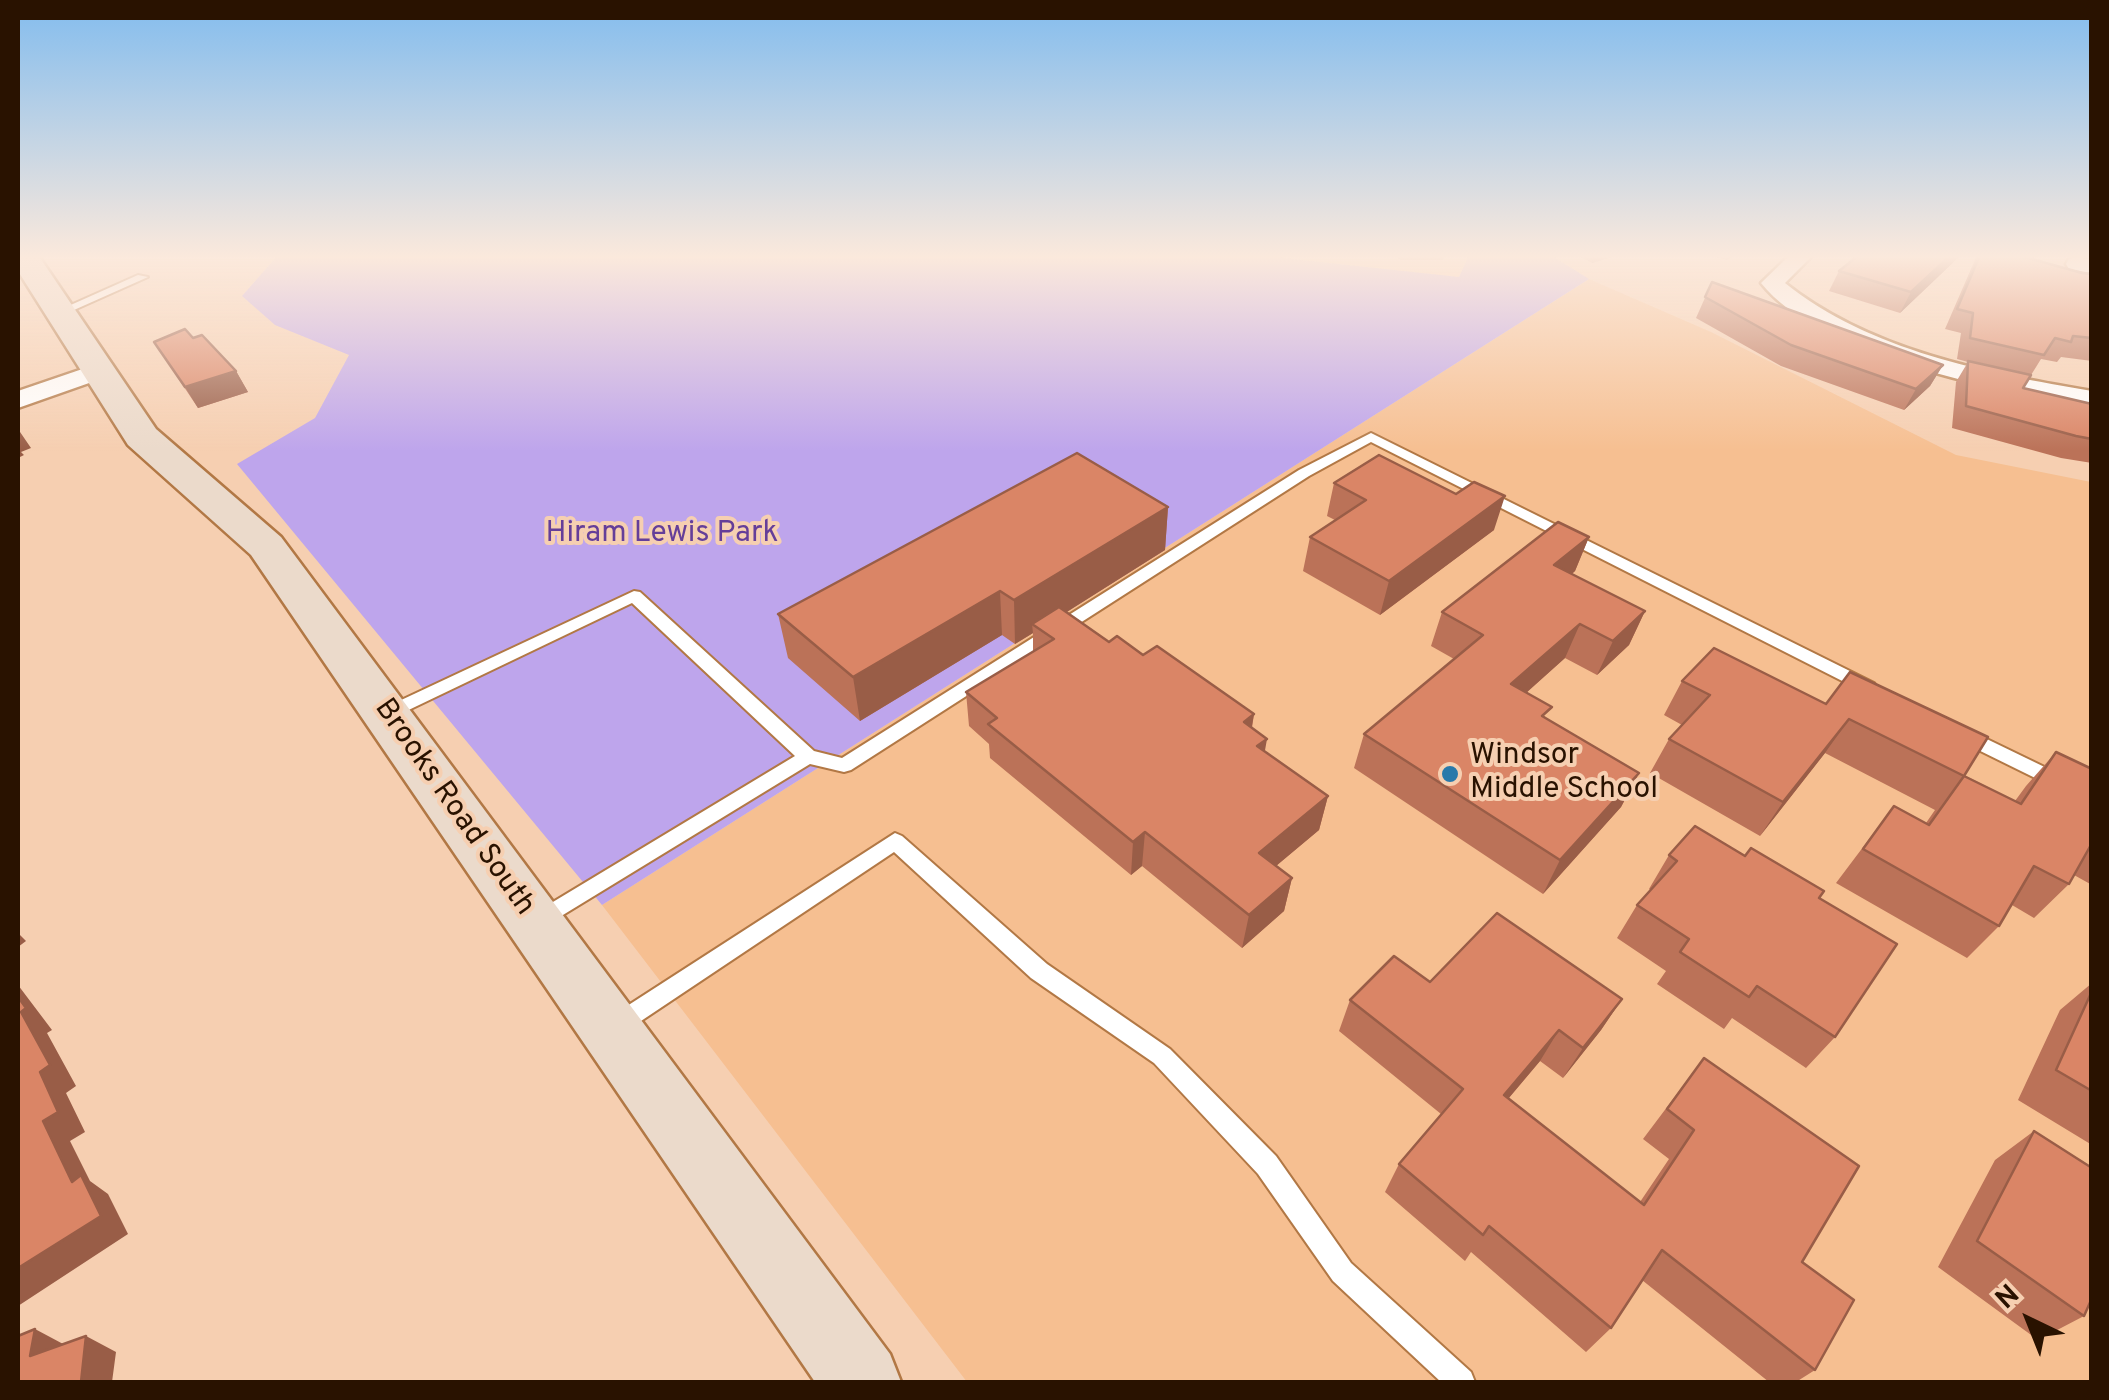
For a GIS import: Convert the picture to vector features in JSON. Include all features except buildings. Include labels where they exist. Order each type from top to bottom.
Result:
[{"type":"street","name":"Brooks Road South","points":[[66,320],[154,451],[266,546],[862,1382]]},
{"type":"street","points":[[1829,320],[1919,359],[2092,400]]},
{"type":"street","points":[[18,400],[100,372]]},
{"type":"lane","points":[[386,714],[634,596],[808,758],[844,765],[1304,473],[1371,438],[1880,693]]},
{"type":"lane","points":[[1951,728],[2092,799]]},
{"type":"lane","points":[[535,923],[808,758]]},
{"type":"lane","points":[[610,1029],[895,841],[1039,971],[1162,1056],[1267,1165],[1342,1272],[1461,1382]]},
{"type":"shaded area","name":"Windsor Middle School","points":[[1524,320],[1684,320],[1956,455],[2091,482],[2091,1382],[967,1382],[602,905]]},
{"type":"green space","name":"Hiram Lewis Park","points":[[270,320],[1524,320],[602,905],[237,464],[315,418],[349,355]]},
{"type":"place","name":"Windsor Middle School","points":[[1450,774]]}]
